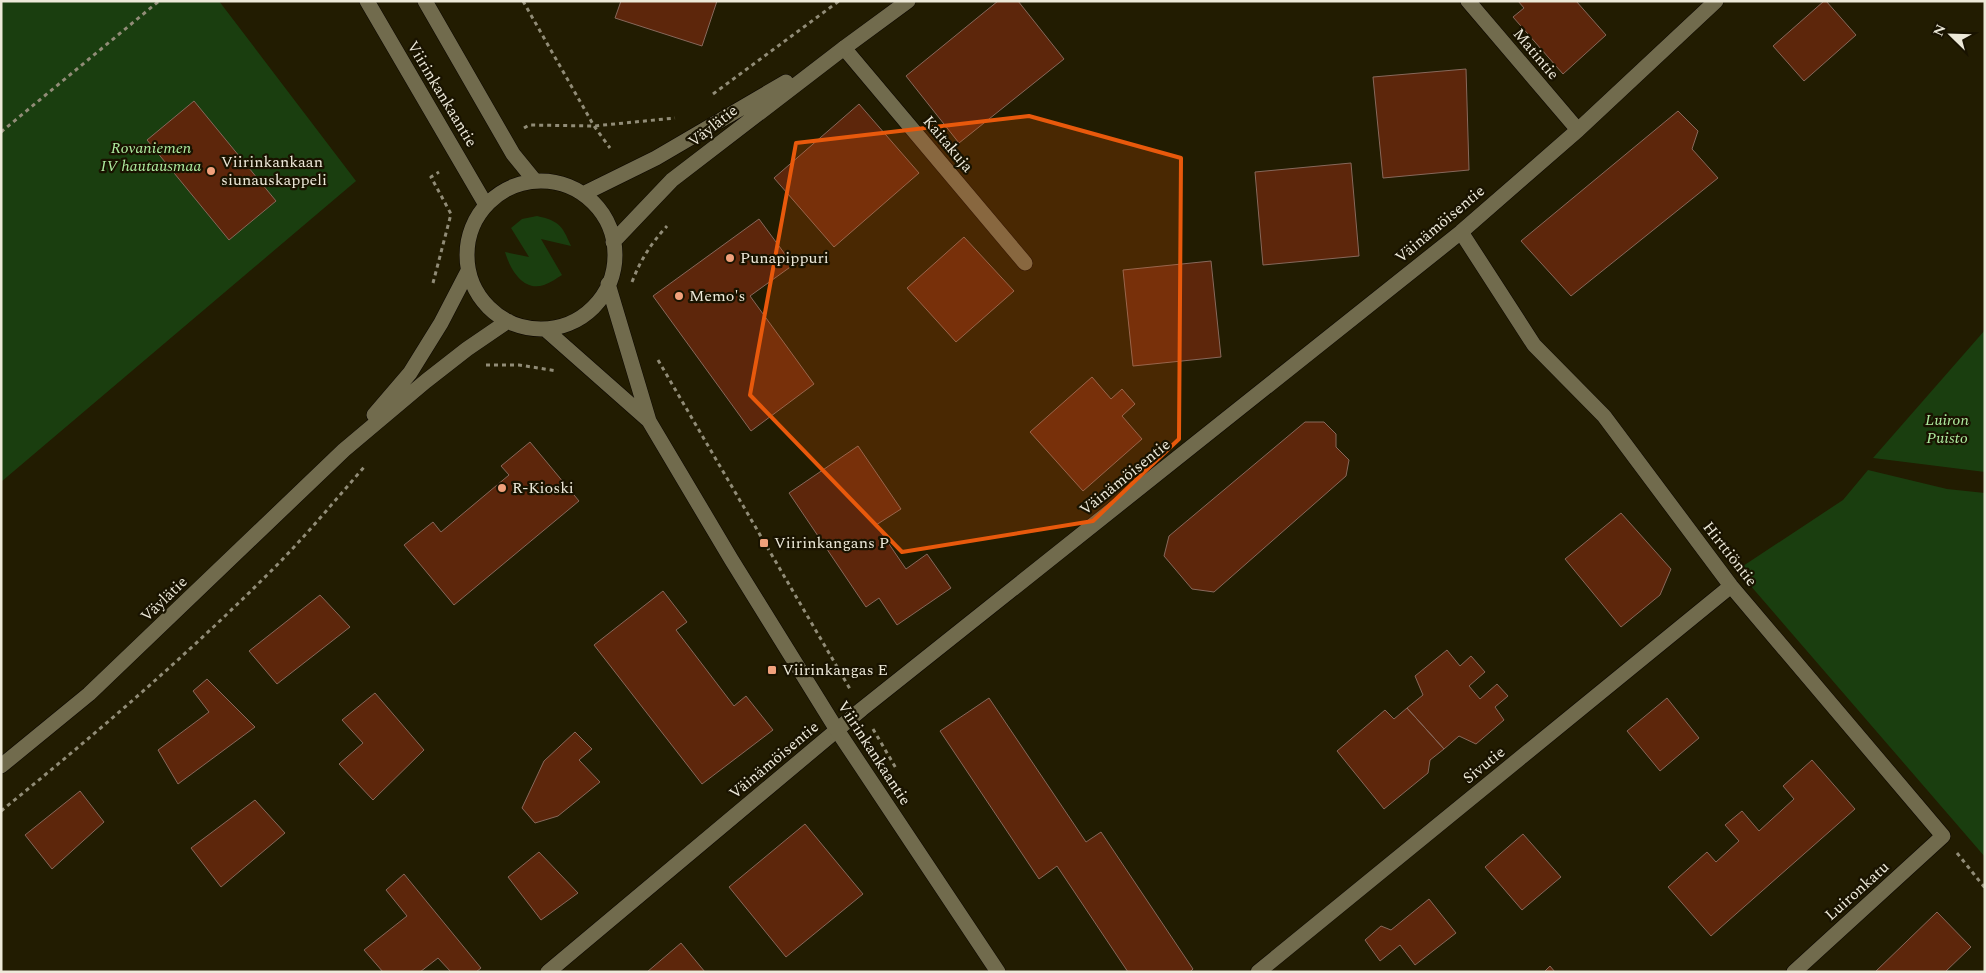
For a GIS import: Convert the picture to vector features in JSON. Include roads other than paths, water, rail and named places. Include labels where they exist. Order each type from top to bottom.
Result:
[{"type":"street","name":"Viirinkankaantie","points":[[367,1],[486,205]]},
{"type":"street","name":"Viirinkankaantie","points":[[425,1],[513,154],[535,181]]},
{"type":"street","name":"Väylätie","points":[[613,242],[672,180],[908,1]]},
{"type":"street","name":"Matintie","points":[[1468,1],[1578,130]]},
{"type":"street","name":"Väinämöisentie","points":[[548,972],[862,709],[1461,232],[1578,130],[1716,1]]},
{"type":"street","name":"Väylätie","points":[[583,194],[656,158],[844,48]]},
{"type":"street","name":"Kaitakuja","points":[[844,48],[1025,263]]},
{"type":"street","points":[[535,181],[561,184],[583,194],[597,208],[608,224],[613,242],[614,263],[608,284],[601,298],[576,320],[561,326],[545,329],[526,328],[508,321],[490,309],[476,292],[468,271],[467,247],[473,225],[486,205],[500,193],[517,185],[535,181]]},
{"type":"street","name":"Hirttiöntie","points":[[1461,232],[1534,345],[1604,416],[1731,586],[1943,836]]},
{"type":"street","name":"Väylätie","points":[[344,450],[410,373],[441,324],[468,271]]},
{"type":"street","name":"Viirinkankaantie","points":[[608,284],[649,421],[726,551],[837,730],[998,972]]},
{"type":"street","name":"Väylätie","points":[[1,766],[89,694],[344,450],[426,381],[467,349],[508,321]]},
{"type":"street","name":"Viirinkankaantie","points":[[545,329],[649,421]]},
{"type":"street","name":"Sivutie","points":[[1258,972],[1731,586]]},
{"type":"street","name":"Luironkatu","points":[[1794,972],[1943,836]]},
{"type":"place","name":"Viirinkankaan siunauskappeli","points":[[211,171]]},
{"type":"place","name":"Punapippuri","points":[[730,258]]},
{"type":"place","name":"Memo's","points":[[679,296]]},
{"type":"place","name":"R-Kioski","points":[[502,488]]},
{"type":"place","name":"Viirinkangans P","points":[[764,543]]},
{"type":"place","name":"Viirinkangas E","points":[[772,670]]},
{"type":"park label","name":"Rovaniemen IV hautausmaa","points":[[151,157]]},
{"type":"park label","name":"Luiron Puisto","points":[[1947,429]]}]
